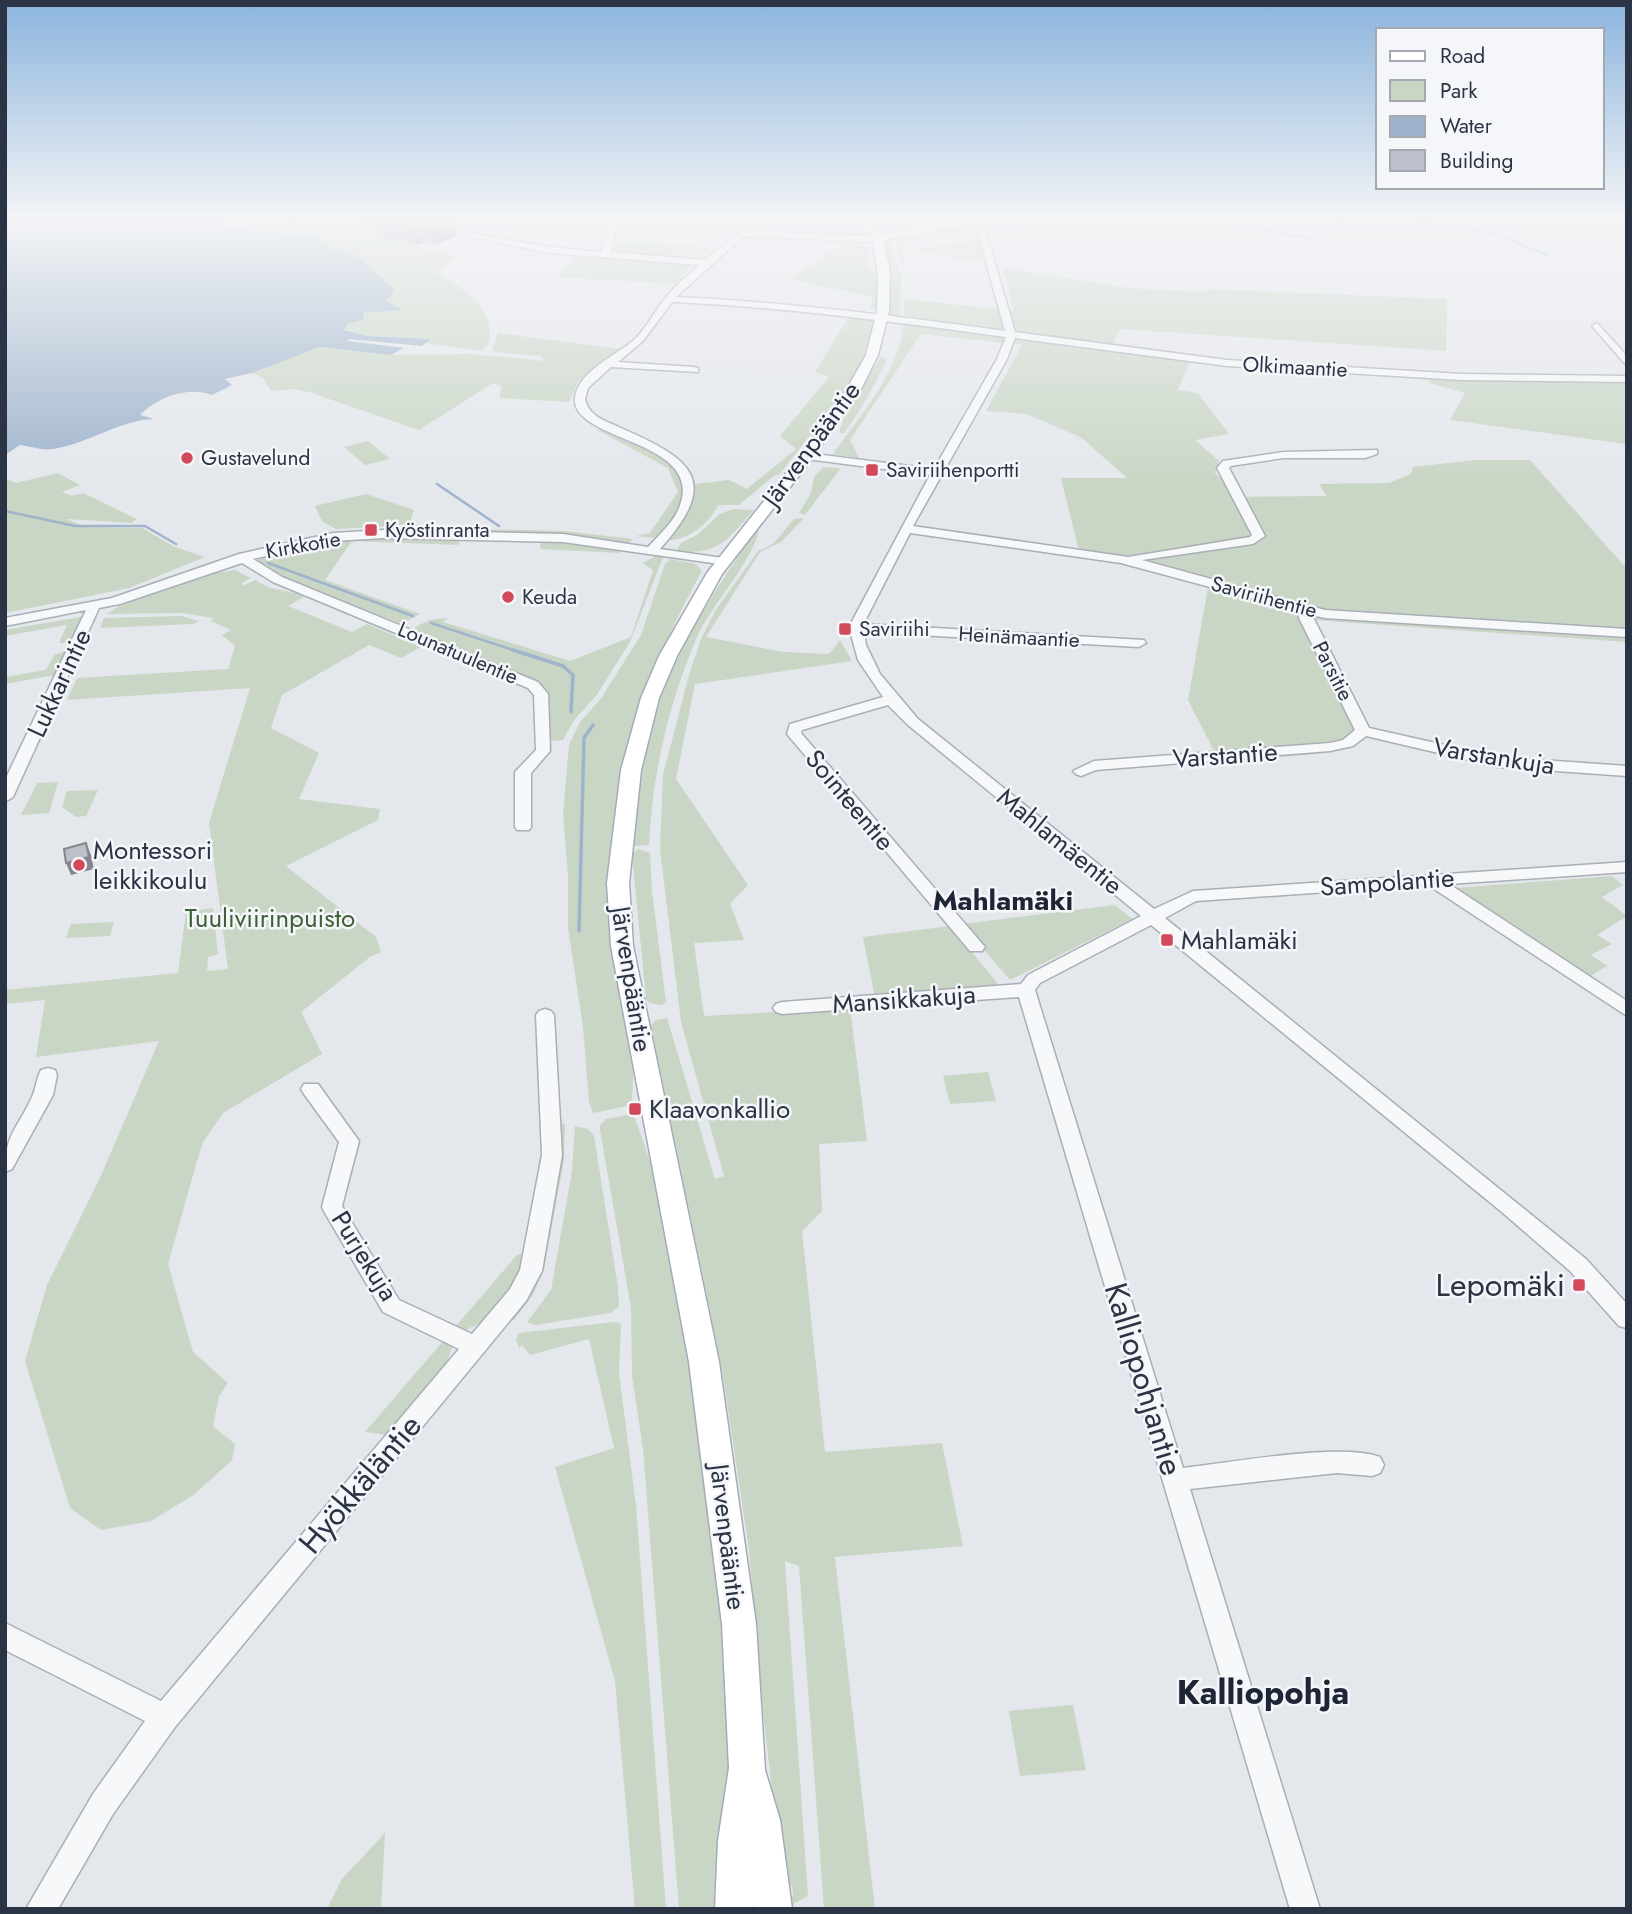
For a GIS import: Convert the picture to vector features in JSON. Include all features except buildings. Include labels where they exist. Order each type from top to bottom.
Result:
[{"type":"main road","name":"Järvenpääntie","points":[[734,1909],[737,1841],[747,1768],[739,1624],[708,1389],[622,946],[618,883],[631,770],[650,698],[678,634],[723,562],[807,456],[855,387],[872,355],[883,305]]},
{"type":"main road","name":"Järvenpääntie","points":[[747,1768],[762,1820],[773,1909]]},
{"type":"street","points":[[651,551],[689,500],[689,482],[679,463],[599,423],[582,408],[580,399],[583,388],[640,339],[665,305]]},
{"type":"street","name":"Olkimaantie","points":[[768,305],[882,317],[1227,363],[1462,376],[1627,379]]},
{"type":"street","points":[[856,627],[906,529],[1002,359],[1011,336],[1002,305]]},
{"type":"street","points":[[1597,326],[1627,363]]},
{"type":"street","points":[[608,364],[694,370]]},
{"type":"street","points":[[1122,559],[1253,540],[1259,536],[1223,468],[1227,463],[1283,455],[1365,455],[1373,452]]},
{"type":"street","points":[[807,456],[937,473]]},
{"type":"street","name":"Saviriihentie","points":[[906,529],[1122,559],[1325,614],[1627,633]]},
{"type":"street","name":"Kirkkotie","points":[[5,622],[93,606],[149,591],[243,557],[334,537],[384,534],[563,538],[723,562]]},
{"type":"street","name":"Lounatuulentie","points":[[243,557],[254,567],[286,585],[315,594],[533,685],[541,694],[544,744],[539,756],[523,772],[523,827]]},
{"type":"street","name":"Lukkarintie","points":[[5,797],[92,614],[93,606]]},
{"type":"street","name":"Parsitie","points":[[1305,610],[1363,731]]},
{"type":"street","name":"Heinämaantie","points":[[856,627],[1139,643]]},
{"type":"street","name":"Mahlamäentie","points":[[856,627],[858,640],[889,700],[927,734],[1518,1214],[1622,1305]]},
{"type":"street","name":"Sointeentie","points":[[889,700],[808,721],[795,727],[794,734],[975,947]]},
{"type":"street","name":"Varstantie","points":[[1082,771],[1094,766],[1330,747],[1349,743],[1363,731]]},
{"type":"street","name":"Varstankuja","points":[[1363,731],[1498,762],[1627,771]]},
{"type":"street","name":"Sampolantie","points":[[1152,916],[1193,896],[1627,867]]},
{"type":"street","points":[[1430,879],[1627,1010]]},
{"type":"street","points":[[1026,990],[1034,979],[1152,916]]},
{"type":"street","name":"Mansikkakuja","points":[[782,1008],[1026,990]]},
{"type":"street","name":"Kalliopohjantie","points":[[1026,990],[1305,1909]]},
{"type":"street","name":"Hyökkäläntie","points":[[41,1909],[103,1804],[165,1717],[518,1295],[531,1270],[552,1155],[545,1015]]},
{"type":"street","points":[[5,1164],[43,1095],[48,1075]]},
{"type":"street","name":"Purjekuja","points":[[311,1089],[349,1141],[332,1207],[391,1306],[476,1347]]},
{"type":"street","points":[[1175,1480],[1337,1462],[1372,1465]]},
{"type":"street","points":[[5,1636],[165,1717]]},
{"type":"green space","points":[[392,305],[480,305],[490,331],[489,345],[481,351],[425,343],[429,339],[368,336],[344,329],[363,313],[400,310]]},
{"type":"green space","points":[[889,305],[900,305],[900,319],[888,315]]},
{"type":"green space","points":[[904,305],[962,305],[1014,311],[1013,305],[1447,305],[1446,351],[1120,329],[1110,349],[1190,361],[1178,390],[1198,393],[1229,434],[1195,440],[1219,461],[1215,473],[1226,484],[1232,497],[1327,496],[1319,484],[1389,483],[1411,474],[1413,467],[1475,460],[1530,460],[1627,569],[1627,642],[1314,620],[1366,726],[1340,744],[1215,753],[1188,700],[1209,582],[1079,551],[1061,478],[1127,478],[1082,438],[1027,414],[986,411],[1022,345],[921,334],[850,440],[859,458],[833,454],[872,401],[893,364],[900,344]]},
{"type":"green space","points":[[850,315],[875,319],[859,369],[779,475],[775,475],[739,505],[718,505],[709,519],[689,535],[665,540],[690,509],[695,484],[729,480],[747,489],[796,449],[780,436],[829,377],[815,372]]},
{"type":"green space","points":[[498,333],[628,350],[578,382],[569,402],[500,398],[501,386],[493,383],[419,430],[309,392],[293,389],[271,391],[263,378],[252,373],[320,347],[391,355],[470,354],[545,361],[540,356],[495,352],[492,350]]},
{"type":"green space","points":[[881,357],[887,359],[873,388],[844,433],[839,433],[845,413]]},
{"type":"green space","points":[[1432,377],[1627,380],[1627,444],[1450,420],[1465,393],[1429,383]]},
{"type":"green space","points":[[602,428],[661,456],[681,478],[684,492],[679,508],[655,538],[636,536],[650,533],[678,492],[668,468],[597,430]]},
{"type":"green space","points":[[368,441],[390,459],[365,465],[344,447]]},
{"type":"green space","points":[[823,467],[841,468],[805,515],[799,513],[811,493],[814,477]]},
{"type":"green space","points":[[58,473],[80,485],[62,492],[72,496],[83,493],[137,519],[131,523],[66,519],[86,527],[142,528],[175,547],[205,557],[129,588],[5,613],[5,478],[16,483]]},
{"type":"green space","points":[[366,494],[414,510],[409,525],[336,529],[322,521],[315,506]]},
{"type":"green space","points":[[733,509],[754,510],[721,544],[703,551],[676,551],[681,543],[697,535],[720,514]]},
{"type":"green space","points":[[804,518],[781,542],[760,552],[706,637],[783,652],[829,654],[840,640],[852,661],[695,684],[676,779],[748,885],[730,904],[744,940],[694,943],[704,1016],[850,1008],[867,1141],[819,1144],[822,1211],[802,1231],[825,1452],[942,1443],[963,1546],[835,1557],[875,1909],[824,1909],[799,1566],[785,1561],[808,1896],[793,1904],[788,1875],[782,1874],[763,1713],[749,1550],[722,1369],[651,1026],[656,1020],[667,1018],[715,1179],[724,1176],[681,1022],[660,849],[663,775],[689,675],[701,639],[715,611],[758,551],[773,544],[794,519]]},
{"type":"green space","points":[[759,526],[751,551],[703,625],[687,662],[670,713],[658,766],[649,845],[633,846],[643,756],[654,715],[669,676],[709,601]]},
{"type":"green space","points":[[465,529],[565,531],[633,539],[627,544],[463,533]]},
{"type":"green space","points":[[379,537],[460,540],[458,545],[352,541],[325,580],[420,614],[402,624],[292,583],[256,563],[261,557],[328,541]]},
{"type":"green space","points":[[548,540],[622,549],[619,553],[541,549],[540,544]]},
{"type":"green space","points":[[655,556],[663,557],[630,642],[596,696],[574,720],[563,740],[549,741],[547,692],[540,685],[412,629],[429,620],[448,618],[443,622],[570,661],[631,637],[653,570],[643,563]]},
{"type":"green space","points":[[670,559],[696,564],[702,571],[656,666],[639,712],[617,808],[612,857],[616,963],[633,1062],[632,1105],[593,1113],[589,1102],[583,1027],[568,928],[568,875],[563,814],[569,745],[580,722],[600,700],[641,635],[665,564]]},
{"type":"green space","name":"Tuuliviirinpuisto","points":[[235,570],[251,578],[242,583],[243,586],[255,580],[270,588],[304,597],[288,606],[352,632],[367,624],[421,647],[401,658],[369,645],[282,695],[271,728],[319,753],[299,799],[380,809],[378,820],[286,866],[376,937],[381,952],[370,957],[301,1012],[322,1054],[223,1113],[203,1142],[197,1161],[168,1264],[193,1352],[228,1383],[219,1396],[213,1426],[235,1444],[232,1460],[195,1494],[151,1521],[101,1530],[70,1508],[25,1361],[47,1285],[99,1180],[159,1041],[36,1057],[45,1000],[5,1004],[5,990],[178,973],[186,912],[213,908],[218,954],[208,957],[207,971],[228,969],[209,823],[250,688],[67,700],[77,678],[228,669],[235,646],[222,635],[231,630],[211,621],[213,618],[182,613],[107,614],[119,606],[214,573]]},
{"type":"green space","points":[[86,616],[76,636],[65,643],[59,643],[67,625],[5,636],[5,630]]},
{"type":"green space","points":[[181,616],[199,621],[193,624],[100,628],[104,618]]},
{"type":"green space","points":[[65,651],[68,653],[55,675],[5,684],[5,677],[46,670],[54,655]]},
{"type":"green space","points":[[58,782],[49,813],[21,815],[37,783]]},
{"type":"green space","points":[[98,790],[86,816],[76,817],[62,807],[67,791]]},
{"type":"green space","points":[[638,849],[650,853],[666,1002],[662,1005],[650,1003],[646,999],[632,854]]},
{"type":"green space","points":[[1612,876],[1623,885],[1602,897],[1627,916],[1597,935],[1612,944],[1591,955],[1607,966],[1587,978],[1456,888]]},
{"type":"green space","points":[[1115,905],[1132,919],[1010,980],[962,924]]},
{"type":"green space","points":[[114,922],[110,936],[66,938],[71,924]]},
{"type":"green space","points":[[950,926],[1000,986],[875,998],[863,937]]},
{"type":"green space","points":[[988,1072],[996,1101],[950,1104],[943,1076]]},
{"type":"green space","points":[[633,1114],[657,1187],[675,1263],[716,1563],[724,1635],[728,1733],[722,1909],[679,1909],[643,1449],[632,1376],[631,1308],[600,1130],[600,1125],[606,1119]]},
{"type":"green space","points":[[562,1123],[565,1124],[564,1160],[544,1269],[533,1295],[514,1320],[508,1320]]},
{"type":"green space","points":[[575,1126],[588,1129],[594,1136],[619,1307],[610,1313],[536,1325],[527,1322],[551,1290],[572,1171]]},
{"type":"green space","points":[[523,1253],[515,1284],[492,1313],[469,1328],[452,1348],[445,1369],[386,1435],[365,1432],[517,1255]]},
{"type":"green space","points":[[621,1323],[619,1373],[636,1505],[666,1909],[635,1909],[615,1681],[555,1467],[614,1448],[589,1339],[530,1355],[522,1345],[519,1348],[516,1339],[519,1333]]},
{"type":"green space","points":[[1073,1705],[1086,1770],[1020,1776],[1009,1711]]},
{"type":"green space","points":[[385,1833],[381,1909],[327,1909],[342,1879]]},
{"type":"water","points":[[5,305],[394,305],[402,310],[363,313],[364,320],[349,323],[344,330],[368,336],[430,339],[422,346],[349,339],[347,341],[404,348],[391,355],[320,347],[252,373],[225,379],[232,385],[212,395],[193,392],[164,398],[140,415],[154,419],[128,423],[53,449],[20,445],[5,455]]},
{"type":"waterway","points":[[437,484],[499,526]]},
{"type":"waterway","points":[[5,511],[75,526],[145,526],[176,544]]},
{"type":"waterway","points":[[268,563],[413,616]]},
{"type":"waterway","points":[[431,623],[519,652]]},
{"type":"waterway","points":[[513,650],[563,666],[573,675],[571,712]]},
{"type":"waterway","points":[[579,931],[584,738],[593,725]]},
{"type":"place","name":"Gustavelund","points":[[187,458]]},
{"type":"place","name":"Saviriihenportti","points":[[872,470]]},
{"type":"place","name":"Kyöstinranta","points":[[371,530]]},
{"type":"place","name":"Keuda","points":[[508,597]]},
{"type":"place","name":"Saviriihi","points":[[845,629]]},
{"type":"place","name":"Montessori leikkikoulu","points":[[79,865]]},
{"type":"place","name":"Mahlamäki","points":[[1167,940]]},
{"type":"place","name":"Klaavonkallio","points":[[635,1109]]},
{"type":"place","name":"Lepomäki","points":[[1579,1285]]},
{"type":"district","name":"Mahlamäki","points":[[1003,900]]},
{"type":"district","name":"Kalliopohja","points":[[1263,1692]]}]
